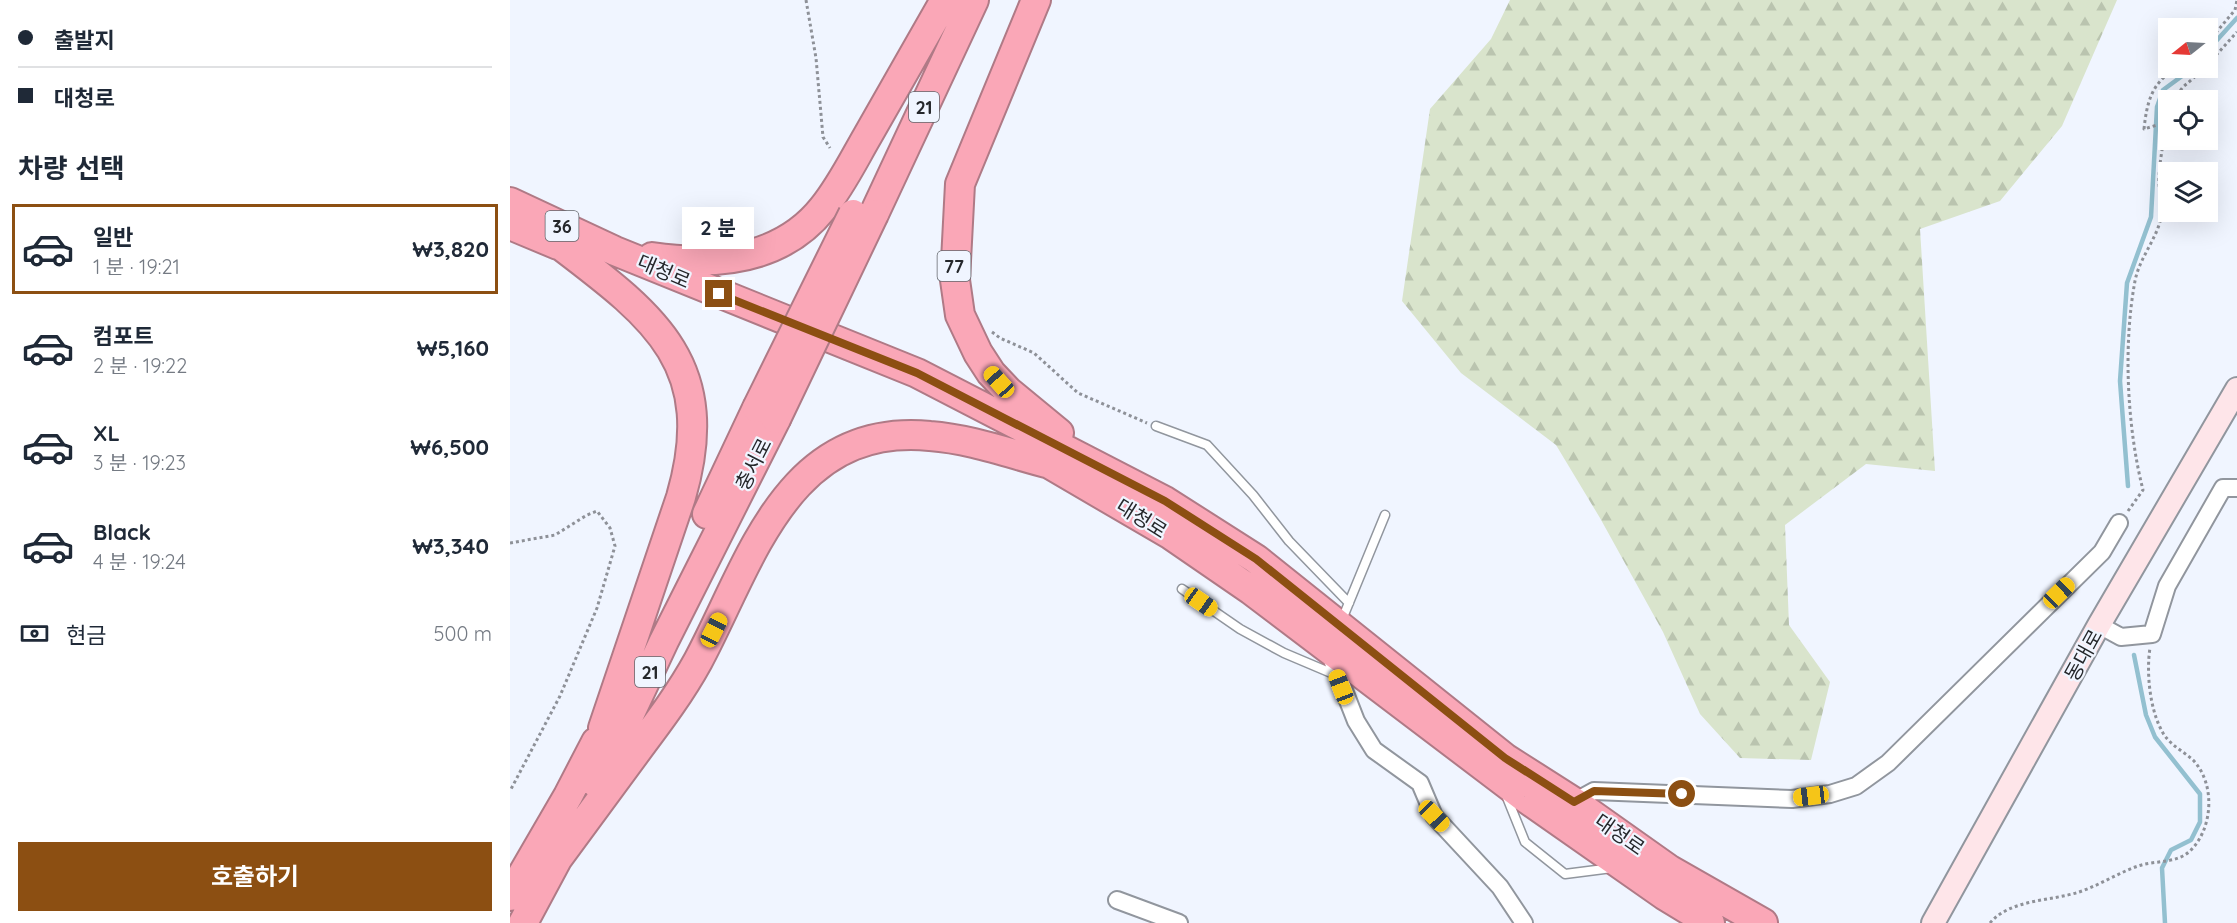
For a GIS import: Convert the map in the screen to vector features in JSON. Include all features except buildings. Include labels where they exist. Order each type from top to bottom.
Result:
[{"type":"highway","points":[[615,250],[654,258],[710,262],[753,255],[799,232],[823,208],[836,189],[945,0]]},
{"type":"highway","name":"21","points":[[865,210],[955,0]]},
{"type":"highway","name":"21","points":[[766,413],[865,210],[974,0]]},
{"type":"highway","name":"77","points":[[1036,0],[960,184],[954,261],[956,297],[960,315],[972,343],[1002,385],[1038,418],[1118,478]]},
{"type":"highway","name":"대청로","points":[[510,202],[615,250],[917,373],[1165,501],[1256,559],[1336,628],[1499,778],[1624,867],[1710,923]]},
{"type":"highway","name":"대청로","points":[[510,225],[917,392],[1050,464],[1171,536],[1336,628],[1505,758],[1574,802],[1670,870],[1763,923]]},
{"type":"highway","points":[[560,245],[634,303],[664,338],[683,374],[693,413],[691,463],[603,728]]},
{"type":"highway","name":"충서로","points":[[510,896],[568,796],[766,413]]},
{"type":"highway","name":"충서로","points":[[522,923],[558,858],[766,413]]},
{"type":"highway","points":[[558,858],[676,698],[697,663],[773,513],[812,469],[847,449],[868,442],[917,435],[954,439],[1050,464]]},
{"type":"street","name":"동대로","points":[[1934,923],[2099,625],[2237,389]]},
{"type":"street","points":[[2099,625],[2121,637],[2152,634],[2167,586],[2223,488],[2237,488]]},
{"type":"street","points":[[1574,802],[1594,791],[1792,799],[1830,794],[1856,786],[1888,763],[2102,552],[2119,523]]},
{"type":"street","points":[[1336,628],[1337,675],[1356,721],[1374,750],[1420,783],[1434,816],[1500,887],[1524,923]]},
{"type":"street","points":[[1117,900],[1179,923]]},
{"type":"lane","points":[[1156,426],[1207,445],[1253,495],[1289,541],[1336,628]]},
{"type":"lane","points":[[1336,628],[1385,515]]},
{"type":"lane","points":[[1182,589],[1240,629],[1284,653],[1337,675]]},
{"type":"lane","points":[[1499,778],[1525,842],[1565,874],[1624,867]]},
{"type":"path","points":[[806,0],[816,58],[823,137],[830,148]]},
{"type":"path","points":[[2218,30],[2235,10],[2237,0]]},
{"type":"path","points":[[2218,53],[2237,32]]},
{"type":"path","points":[[2158,125],[2144,129],[2146,103],[2158,81],[2162,78]]},
{"type":"path","points":[[2181,90],[2193,78]]},
{"type":"path","points":[[2119,523],[2143,490],[2133,426],[2128,340],[2136,279],[2160,219],[2162,205],[2159,178],[2163,150]]},
{"type":"path","points":[[988,324],[1000,338],[1034,353],[1078,393],[1156,426]]},
{"type":"path","points":[[510,543],[555,536],[597,511],[610,528],[615,546],[597,608],[560,696],[510,791]]},
{"type":"path","points":[[1990,923],[1996,916],[2012,908],[2079,892],[2138,866],[2183,857],[2200,841],[2206,827],[2209,796],[2205,778],[2194,761],[2167,739],[2158,723],[2152,701],[2149,656],[2152,634]]},
{"type":"green space","points":[[1510,0],[2117,0],[2062,126],[2000,201],[1920,229],[1935,471],[1866,464],[1785,525],[1789,625],[1830,682],[1811,760],[1740,758],[1700,714],[1663,632],[1600,518],[1556,445],[1461,373],[1402,301],[1430,109],[1491,39]]},
{"type":"waterway","points":[[2218,39],[2237,18]]},
{"type":"waterway","points":[[2128,486],[2120,381],[2127,283],[2151,217],[2157,107],[2163,90],[2179,78]]},
{"type":"waterway","points":[[2134,655],[2146,715],[2155,737],[2200,794],[2200,822],[2191,840],[2171,850],[2162,868],[2165,923]]},
{"type":"route","points":[[719,294],[917,373],[1040,439],[1165,501],[1256,559],[1344,627],[1505,758],[1574,802],[1594,791],[1682,794]]}]
